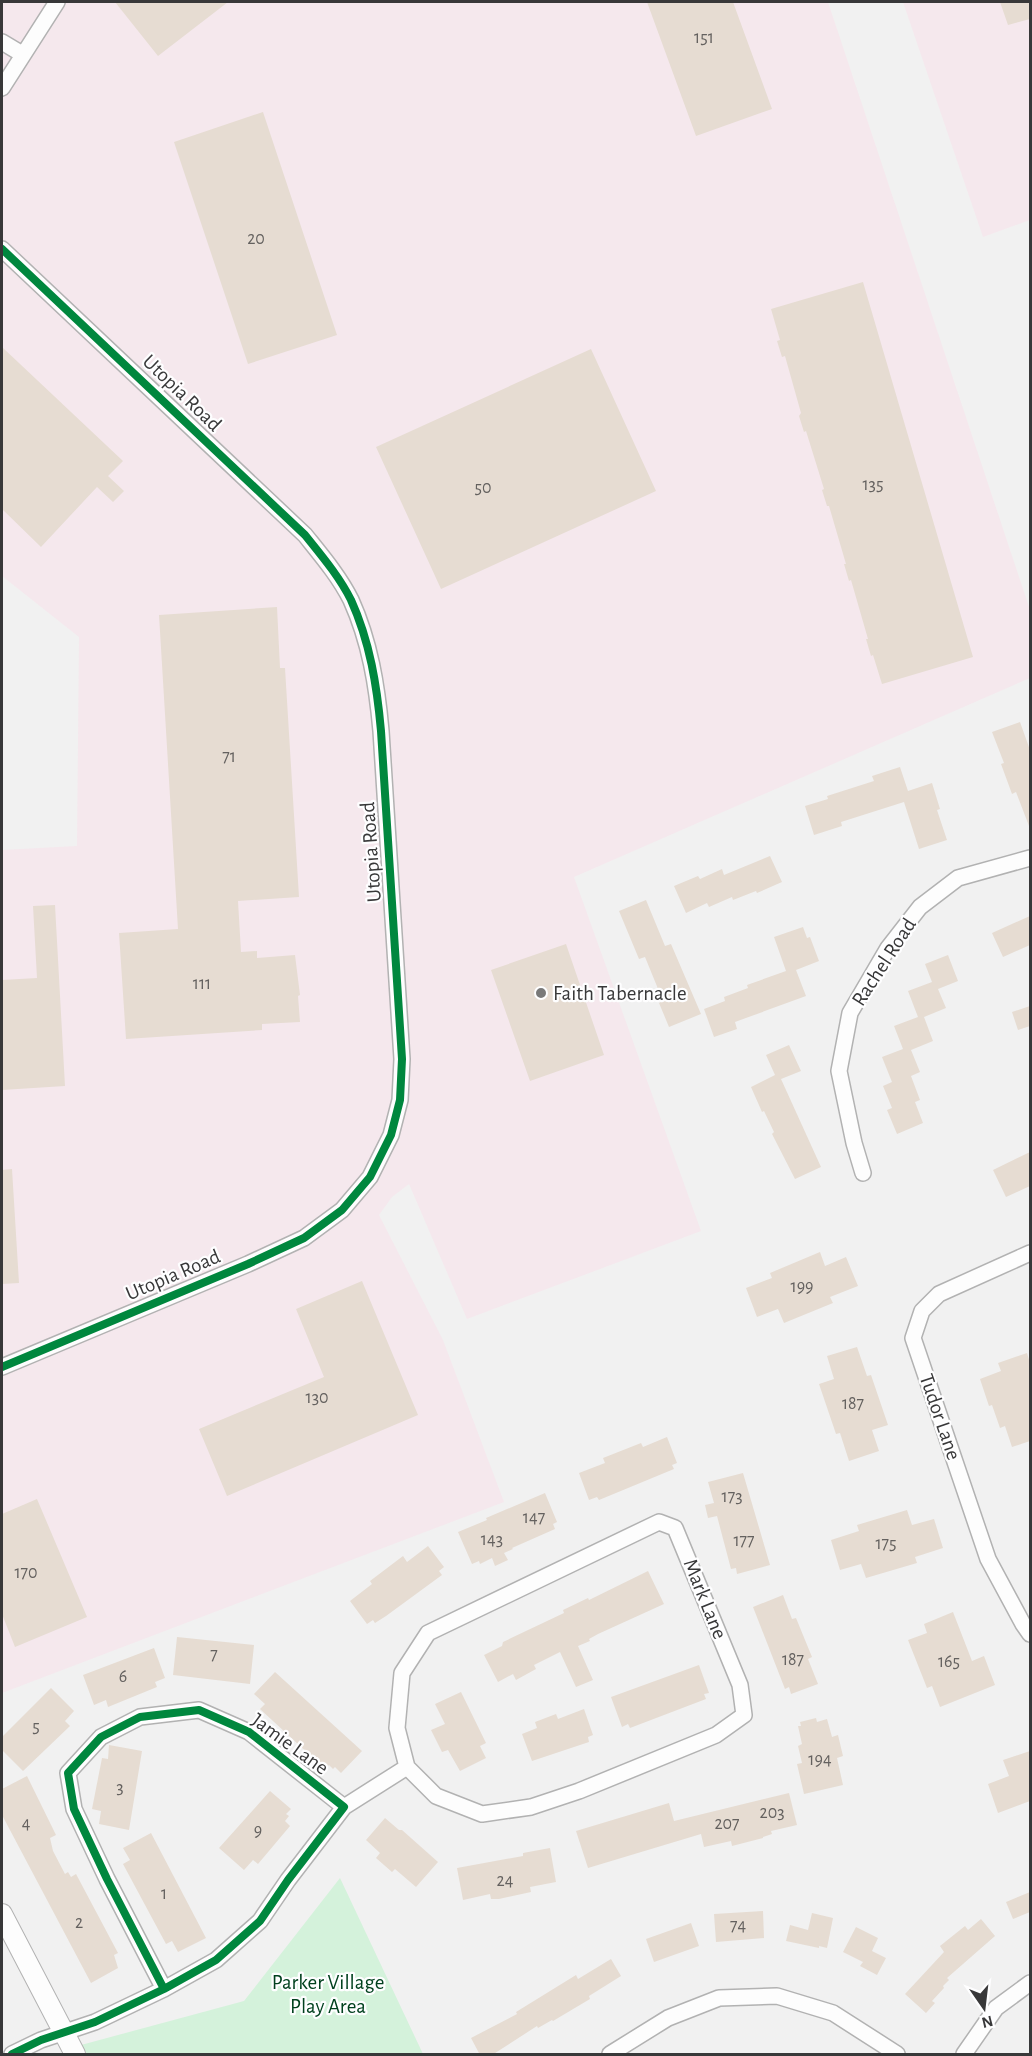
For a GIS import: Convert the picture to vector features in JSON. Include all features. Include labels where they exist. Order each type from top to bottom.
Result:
[{"type":"street","points":[[2,88],[57,2]]},
{"type":"street","points":[[2,42],[22,54]]},
{"type":"street","name":"Utopia Road","points":[[2,249],[305,535],[327,562],[350,599],[365,637],[376,682],[402,1059],[400,1100],[391,1135],[370,1177],[342,1210],[304,1238],[2,1367]]},
{"type":"street","name":"Rachel Road","points":[[863,1173],[854,1143],[839,1071],[850,1013],[888,948],[920,907],[958,878],[1030,858]]},
{"type":"street","name":"Tudor Lane","points":[[1030,1253],[939,1294],[922,1311],[913,1338],[988,1559],[1030,1634]]},
{"type":"street","name":"Mark Lane","points":[[659,1522],[675,1528],[740,1684],[744,1715],[716,1735],[579,1791],[531,1807],[482,1814],[436,1796],[407,1767],[397,1728],[402,1673],[428,1633],[659,1522]]},
{"type":"street","name":"Jamie Lane","points":[[164,1989],[74,1809],[68,1773],[101,1737],[140,1717],[199,1710],[249,1732],[344,1807]]},
{"type":"street","points":[[12,2055],[41,2040],[95,2022],[164,1989],[216,1960],[260,1922],[288,1880],[344,1807],[407,1767]]},
{"type":"street","points":[[2,1914],[75,2055]]},
{"type":"street","points":[[964,2055],[996,2008],[1030,1983]]},
{"type":"street","points":[[610,2055],[668,2018],[719,1998],[777,1996],[833,2013],[897,2055]]},
{"type":"shaded area","points":[[2,2],[828,2],[1030,610],[1030,678],[574,877],[701,1231],[467,1319],[409,1184],[392,1197],[379,1215],[443,1340],[504,1502],[2,1693],[2,850],[77,846],[79,637],[2,576]]},
{"type":"shaded area","points":[[903,2],[1030,2],[1030,220],[983,237]]},
{"type":"green space","name":"Parker Village Play Area","points":[[340,1878],[423,2054],[87,2054],[81,2045],[244,2001]]},
{"type":"building","points":[[115,2],[228,2],[158,56]]},
{"type":"building","points":[[647,2],[733,2],[772,109],[696,136]]},
{"type":"building","points":[[1000,2],[1030,2],[1030,19],[1008,25]]},
{"type":"building","points":[[263,112],[337,335],[248,364],[174,142]]},
{"type":"building","points":[[863,282],[973,657],[882,684],[873,655],[871,656],[851,580],[849,581],[829,506],[827,506],[822,490],[824,489],[799,416],[801,413],[785,356],[782,357],[777,341],[780,340],[771,309]]},
{"type":"building","points":[[2,347],[123,461],[108,476],[124,491],[113,502],[97,487],[41,547],[2,509]]},
{"type":"building","points":[[591,349],[656,491],[441,589],[376,447]]},
{"type":"building","points":[[277,607],[280,668],[285,668],[299,897],[238,901],[241,952],[257,951],[257,958],[295,955],[300,995],[298,996],[300,1022],[262,1024],[262,1030],[126,1039],[119,933],[178,929],[159,615]]},
{"type":"building","points":[[1020,722],[1030,750],[1030,826],[1016,792],[1012,794],[1001,764],[1004,763],[992,732]]},
{"type":"building","points":[[900,767],[908,791],[932,783],[940,809],[937,810],[947,840],[919,849],[904,802],[841,822],[842,826],[814,835],[805,806],[828,799],[827,796],[874,781],[872,776]]},
{"type":"building","points":[[770,856],[782,882],[757,893],[756,891],[733,900],[732,897],[709,907],[707,903],[686,913],[674,886],[698,876],[700,879],[722,869],[724,875]]},
{"type":"building","points":[[646,900],[665,946],[671,944],[701,1014],[669,1027],[659,1003],[663,1001],[645,957],[639,959],[619,911]]},
{"type":"building","points":[[55,905],[65,1086],[2,1090],[2,980],[37,978],[33,906]]},
{"type":"building","points":[[1030,916],[1030,945],[1003,957],[992,933]]},
{"type":"building","points":[[803,927],[807,938],[810,937],[819,961],[796,970],[806,996],[735,1022],[737,1029],[714,1037],[704,1009],[725,1001],[724,997],[748,988],[747,985],[786,971],[774,937]]},
{"type":"building","name":"Faith Tabernacle","points":[[566,944],[604,1055],[530,1081],[491,970]]},
{"type":"building","points":[[948,955],[958,981],[938,989],[946,1008],[924,1017],[933,1041],[911,1050],[920,1072],[911,1076],[920,1100],[915,1102],[923,1123],[897,1134],[887,1110],[892,1108],[883,1086],[892,1082],[882,1057],[903,1049],[894,1026],[918,1017],[908,991],[932,982],[925,964]]},
{"type":"building","points":[[1030,1006],[1030,1026],[1018,1030],[1012,1012]]},
{"type":"building","points":[[789,1045],[801,1071],[781,1079],[821,1167],[795,1179],[751,1087],[775,1075],[766,1055]]},
{"type":"building","points":[[1030,1152],[1030,1186],[1006,1197],[993,1170]]},
{"type":"building","points":[[12,1169],[19,1283],[2,1284],[2,1170]]},
{"type":"building","points":[[820,1252],[825,1266],[846,1257],[858,1286],[830,1297],[833,1303],[784,1323],[778,1309],[757,1317],[746,1288],[772,1278],[770,1273]]},
{"type":"building","points":[[362,1281],[418,1415],[227,1496],[199,1429],[324,1377],[296,1309]]},
{"type":"building","points":[[857,1347],[867,1376],[871,1375],[888,1425],[872,1430],[879,1451],[849,1461],[840,1433],[836,1434],[819,1384],[834,1379],[827,1356]]},
{"type":"building","points":[[1027,1353],[1030,1363],[1030,1441],[1012,1447],[1005,1426],[1000,1428],[992,1405],[989,1406],[980,1379],[1001,1371],[998,1363]]},
{"type":"building","points":[[667,1437],[677,1463],[672,1465],[674,1469],[599,1500],[597,1497],[589,1500],[579,1473],[605,1463],[603,1458],[641,1443],[643,1447]]},
{"type":"building","points":[[743,1473],[770,1565],[737,1574],[736,1568],[731,1569],[717,1516],[708,1518],[705,1505],[714,1503],[708,1482]]},
{"type":"building","points":[[545,1493],[557,1522],[553,1524],[555,1529],[512,1548],[504,1553],[508,1560],[495,1566],[492,1558],[480,1564],[479,1561],[472,1564],[458,1532]]},
{"type":"building","points":[[37,1499],[87,1617],[15,1647],[2,1614],[2,1514]]},
{"type":"building","points":[[907,1510],[912,1525],[934,1519],[943,1548],[915,1557],[917,1563],[866,1578],[861,1564],[840,1570],[831,1540],[859,1531],[857,1525]]},
{"type":"building","points":[[428,1546],[444,1567],[439,1571],[442,1575],[386,1616],[375,1623],[373,1620],[367,1624],[350,1601],[372,1584],[370,1581],[403,1556],[407,1562]]},
{"type":"building","points":[[648,1571],[664,1604],[598,1634],[589,1639],[590,1641],[578,1646],[593,1680],[576,1687],[560,1652],[534,1665],[536,1669],[516,1680],[513,1674],[498,1682],[484,1655],[502,1646],[503,1642],[564,1613],[563,1610]]},
{"type":"building","points":[[783,1595],[792,1619],[796,1618],[812,1657],[808,1659],[818,1684],[791,1694],[789,1687],[785,1689],[753,1607]]},
{"type":"building","points":[[953,1612],[972,1661],[984,1656],[995,1685],[940,1707],[932,1686],[927,1688],[908,1640],[927,1633],[924,1624]]},
{"type":"building","points":[[177,1637],[254,1645],[250,1684],[173,1675]]},
{"type":"building","points":[[154,1648],[165,1678],[155,1682],[157,1687],[108,1707],[106,1700],[94,1705],[83,1675]]},
{"type":"building","points":[[699,1665],[709,1693],[704,1694],[706,1699],[630,1728],[628,1724],[622,1727],[611,1697]]},
{"type":"building","points":[[275,1672],[362,1751],[341,1773],[329,1765],[325,1769],[260,1709],[265,1704],[254,1694]]},
{"type":"building","points":[[51,1688],[74,1711],[65,1721],[70,1726],[23,1771],[2,1750],[2,1737]]},
{"type":"building","points":[[461,1692],[486,1743],[480,1746],[486,1758],[460,1771],[448,1750],[442,1752],[431,1730],[445,1724],[435,1704]]},
{"type":"building","points":[[584,1709],[593,1735],[588,1737],[589,1742],[532,1761],[522,1734],[537,1728],[535,1722],[556,1714],[558,1719]]},
{"type":"building","points":[[816,1718],[817,1722],[827,1719],[832,1737],[838,1735],[843,1756],[837,1758],[843,1785],[804,1794],[797,1764],[802,1763],[798,1746],[802,1744],[798,1726],[801,1726],[800,1722]]},
{"type":"building","points":[[109,1745],[142,1751],[129,1830],[99,1824],[101,1811],[92,1809],[102,1758],[108,1759]]},
{"type":"building","points":[[1030,1751],[1030,1801],[998,1813],[988,1784],[1009,1776],[1003,1760]]},
{"type":"building","points":[[27,1776],[56,1835],[50,1838],[53,1851],[65,1874],[68,1872],[71,1877],[76,1874],[118,1953],[114,1955],[118,1968],[91,1983],[2,1815],[2,1789]]},
{"type":"building","points":[[270,1791],[291,1809],[286,1814],[289,1816],[285,1821],[290,1826],[258,1864],[253,1860],[244,1870],[219,1848]]},
{"type":"building","points":[[789,1793],[797,1825],[771,1831],[772,1834],[763,1838],[732,1846],[731,1841],[704,1847],[701,1834],[588,1868],[576,1831],[669,1803],[674,1821]]},
{"type":"building","points":[[385,1818],[438,1862],[416,1887],[395,1869],[392,1872],[376,1858],[380,1853],[366,1840]]},
{"type":"building","points":[[151,1833],[206,1938],[178,1952],[172,1941],[166,1944],[123,1864],[130,1860],[123,1848]]},
{"type":"building","points":[[550,1848],[556,1882],[530,1887],[531,1892],[499,1899],[491,1899],[490,1894],[463,1900],[457,1868],[523,1856],[523,1853]]},
{"type":"building","points":[[1030,1892],[1030,1912],[1013,1919],[1006,1902]]},
{"type":"building","points":[[763,1911],[764,1938],[716,1942],[714,1914]]},
{"type":"building","points":[[812,1913],[833,1918],[827,1948],[786,1941],[790,1925],[808,1930]]},
{"type":"building","points":[[981,1919],[995,1936],[947,1978],[949,1980],[932,2001],[935,2003],[926,2013],[905,1994],[944,1952],[940,1946],[965,1926],[968,1930]]},
{"type":"building","points":[[691,1923],[699,1946],[654,1962],[646,1939]]},
{"type":"building","points":[[856,1927],[878,1938],[872,1951],[886,1958],[877,1975],[860,1966],[863,1962],[843,1952]]},
{"type":"building","points":[[611,1959],[621,1976],[589,1996],[590,1999],[553,2021],[538,2028],[537,2026],[492,2055],[480,2055],[471,2038],[517,2014],[516,2012],[576,1975],[578,1979]]},
{"type":"cycle path","points":[[2,249],[305,535],[335,574],[351,600],[368,648],[375,681],[381,731],[402,1059],[400,1100],[391,1135],[370,1177],[342,1210],[304,1238],[248,1264],[2,1367]]},
{"type":"cycle path","points":[[12,2054],[41,2040],[95,2022],[164,1989],[216,1960],[260,1921],[344,1807],[249,1732],[199,1710],[140,1717],[101,1737],[68,1773],[74,1809],[164,1989]]},
{"type":"place","name":"Faith Tabernacle","points":[[541,993]]}]
